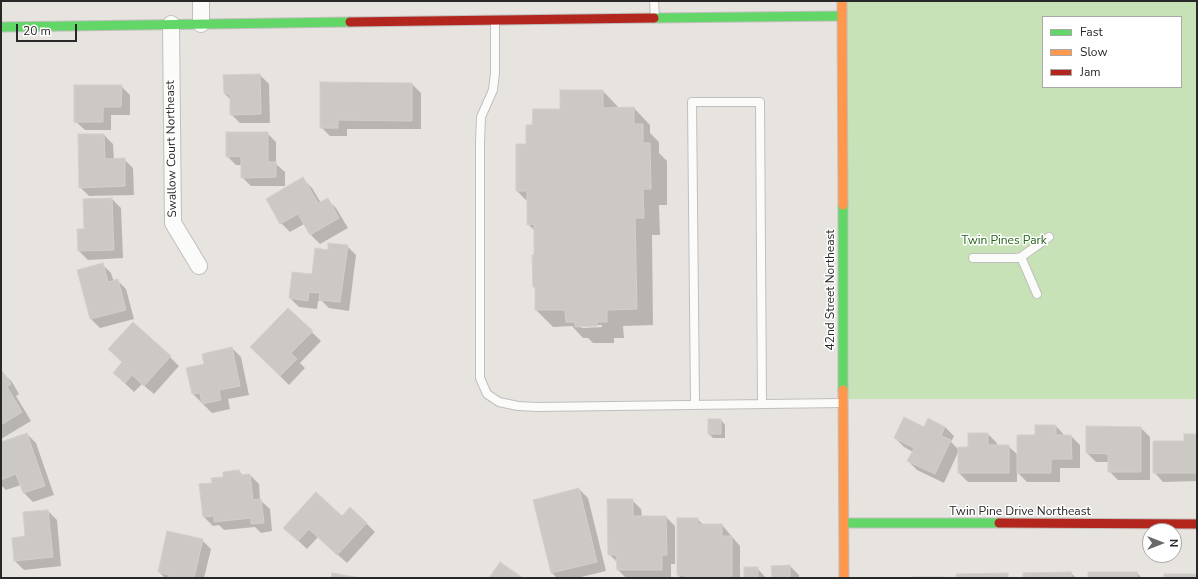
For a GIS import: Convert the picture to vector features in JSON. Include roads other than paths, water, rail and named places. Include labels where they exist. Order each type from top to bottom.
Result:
[{"type":"street","points":[[201,1],[201,24]]},
{"type":"street","name":"42nd Street Northeast","points":[[842,1],[844,578]]},
{"type":"street","points":[[1,26],[842,16]]},
{"type":"street","name":"Swallow Court Northeast","points":[[170,24],[173,223],[199,266]]},
{"type":"street","name":"Twin Pine Drive Northeast","points":[[844,523],[1197,524]]},
{"type":"lane","points":[[654,1],[654,18]]},
{"type":"lane","points":[[496,20],[495,73],[493,90],[481,116],[480,142],[480,378],[487,394],[499,402],[518,406],[538,407],[843,403]]},
{"type":"lane","points":[[695,404],[692,102],[760,102],[762,404]]},
{"type":"lane","points":[[973,258],[1021,257],[1049,237]]},
{"type":"lane","points":[[1021,257],[1037,294]]},
{"type":"park label","name":"Twin Pines Park","points":[[1004,241]]}]
